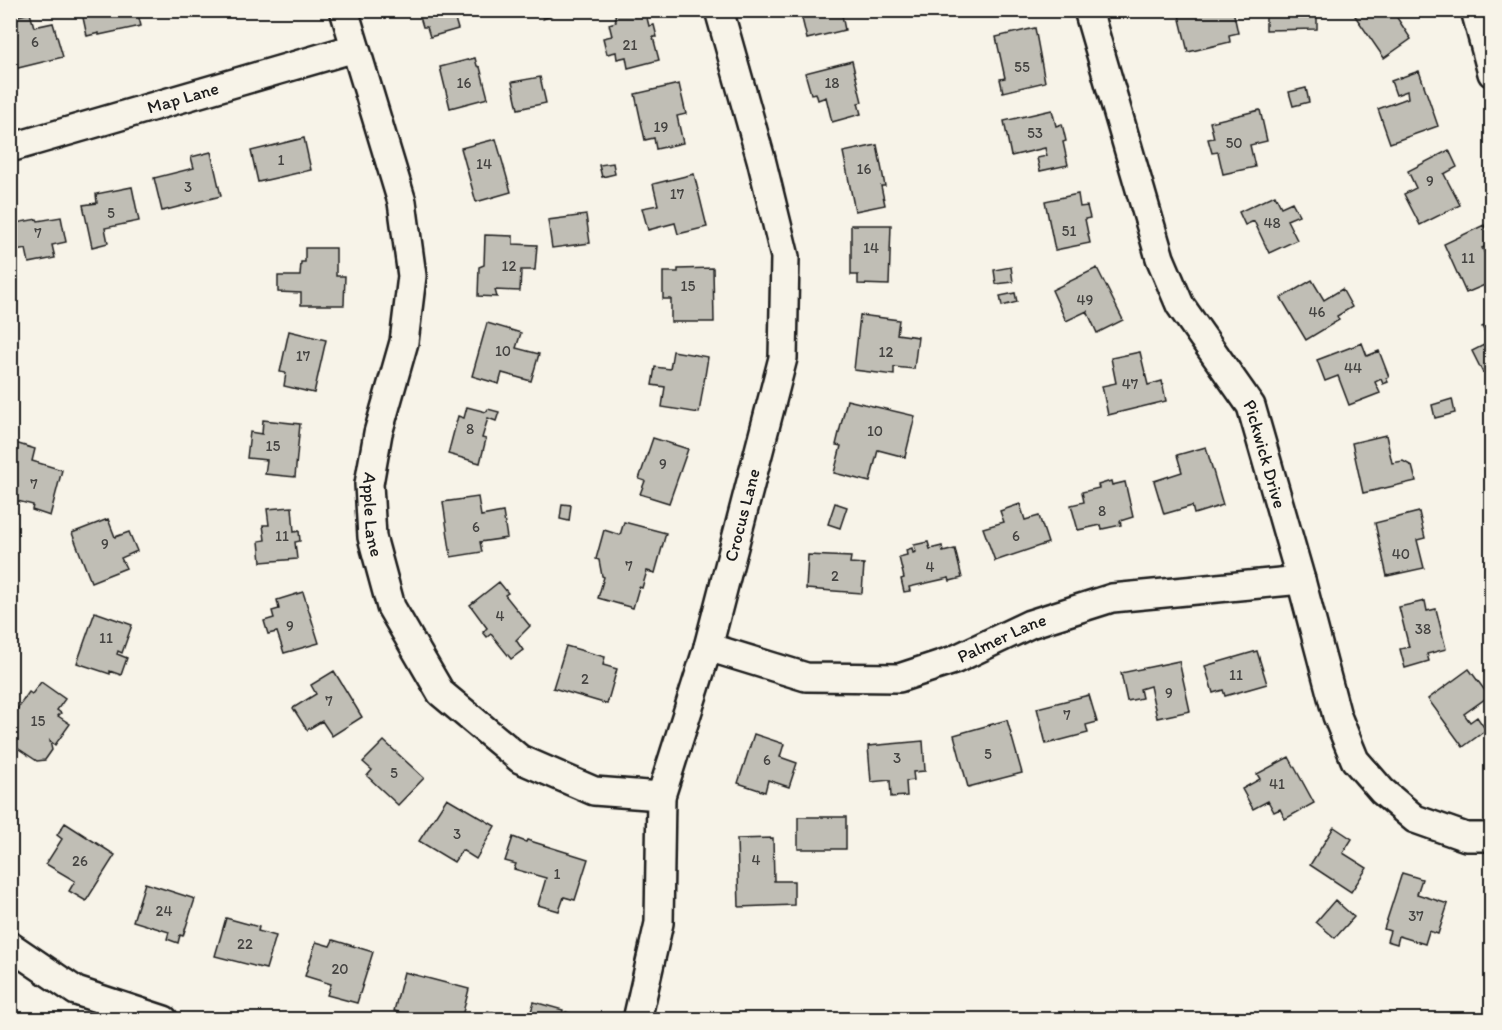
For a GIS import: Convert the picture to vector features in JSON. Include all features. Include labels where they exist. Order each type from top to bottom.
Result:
[{"type":"street","name":"Apple Lane","points":[[344,10],[402,202],[412,276],[404,342],[378,433],[369,484],[372,537],[391,607],[441,693],[520,759],[594,791],[661,796]]},
{"type":"street","name":"Crocus Lane","points":[[637,1020],[659,923],[661,796],[708,647],[783,358],[785,257],[761,159],[719,10]]},
{"type":"street","name":"Pickwick Drive","points":[[1088,10],[1160,258],[1180,305],[1251,406],[1337,716],[1355,760],[1382,791],[1415,819],[1466,837],[1491,837]]},
{"type":"street","points":[[1475,10],[1491,73]]},
{"type":"street","name":"Map Lane","points":[[10,148],[355,48]]},
{"type":"street","name":"Palmer Lane","points":[[708,647],[806,677],[899,678],[954,660],[1030,624],[1112,598],[1301,580]]},
{"type":"street","points":[[10,946],[76,991],[164,1020]]},
{"type":"building","points":[[93,10],[137,10],[141,26],[87,36],[82,13]]},
{"type":"building","points":[[418,10],[458,10],[459,16],[455,19],[458,29],[430,37],[427,27],[423,27]]},
{"type":"building","points":[[540,10],[566,10],[543,19]]},
{"type":"building","points":[[629,10],[645,10],[649,26],[654,25],[657,37],[653,37],[659,60],[628,68],[626,57],[617,59],[616,52],[607,54],[603,38],[612,36],[609,24],[616,22],[615,14]]},
{"type":"building","points":[[800,10],[841,10],[845,30],[807,39]]},
{"type":"building","points":[[1198,10],[1233,10],[1238,33],[1229,35],[1230,42],[1188,52],[1179,15]]},
{"type":"building","points":[[1266,10],[1317,10],[1317,29],[1266,30]]},
{"type":"building","points":[[1363,10],[1392,10],[1411,39],[1384,58],[1355,16]]},
{"type":"building","points":[[30,13],[34,27],[53,23],[63,57],[10,70],[10,18]]},
{"type":"building","points":[[1035,28],[1045,82],[1003,92],[1000,79],[1005,78],[996,37]]},
{"type":"building","points":[[475,58],[477,66],[480,67],[488,98],[450,108],[440,67]]},
{"type":"building","points":[[852,61],[862,102],[858,103],[861,114],[832,122],[826,97],[818,100],[816,93],[811,94],[805,73]]},
{"type":"building","points":[[1419,71],[1438,126],[1390,143],[1378,109],[1408,98],[1407,91],[1396,95],[1391,81]]},
{"type":"building","points":[[540,77],[546,103],[518,109],[512,82]]},
{"type":"building","points":[[679,84],[686,114],[677,116],[683,143],[656,149],[654,138],[645,140],[635,94]]},
{"type":"building","points":[[1306,88],[1309,102],[1293,106],[1289,92]]},
{"type":"building","points":[[1052,110],[1056,126],[1062,124],[1068,165],[1040,171],[1037,158],[1047,156],[1045,148],[1011,156],[1004,121]]},
{"type":"building","points":[[1260,110],[1267,141],[1250,145],[1255,167],[1223,174],[1218,152],[1212,153],[1208,139],[1214,138],[1210,122]]},
{"type":"building","points":[[304,138],[311,170],[258,182],[251,151]]},
{"type":"building","points":[[496,139],[511,192],[476,202],[461,148]]},
{"type":"building","points":[[877,145],[885,186],[881,186],[885,205],[855,211],[843,152]]},
{"type":"building","points":[[1449,150],[1457,167],[1444,174],[1460,205],[1420,225],[1404,194],[1416,188],[1408,171]]},
{"type":"building","points":[[211,152],[221,196],[162,211],[154,178],[194,168],[191,157]]},
{"type":"building","points":[[613,163],[615,174],[602,177],[599,165]]},
{"type":"building","points":[[694,174],[707,227],[678,234],[675,223],[648,230],[642,208],[658,205],[653,184]]},
{"type":"building","points":[[132,187],[139,221],[105,228],[108,243],[92,247],[83,205],[97,203],[96,194]]},
{"type":"building","points":[[1078,194],[1080,207],[1087,206],[1090,218],[1085,219],[1090,243],[1055,250],[1045,201]]},
{"type":"building","points":[[1275,195],[1281,207],[1292,202],[1299,215],[1287,220],[1297,240],[1269,253],[1254,221],[1245,225],[1239,212]]},
{"type":"building","points":[[586,215],[590,243],[552,248],[548,220]]},
{"type":"building","points":[[61,217],[66,242],[52,245],[55,258],[29,263],[26,249],[10,252],[10,224]]},
{"type":"building","points":[[851,225],[891,225],[889,285],[858,284],[858,275],[851,275]]},
{"type":"building","points":[[1484,225],[1492,241],[1492,244],[1482,248],[1492,268],[1492,282],[1466,293],[1444,244]]},
{"type":"building","points":[[485,235],[513,236],[513,244],[537,245],[535,270],[521,270],[520,291],[495,290],[497,297],[478,296],[479,267],[484,265]]},
{"type":"building","points":[[305,248],[336,248],[336,276],[345,276],[344,305],[301,305],[301,293],[278,292],[278,276],[300,276],[301,262],[305,262]]},
{"type":"building","points":[[1011,267],[1013,282],[996,284],[994,270]]},
{"type":"building","points":[[713,268],[714,322],[671,322],[671,299],[663,299],[663,272]]},
{"type":"building","points":[[1097,268],[1123,320],[1097,333],[1087,311],[1066,321],[1052,290]]},
{"type":"building","points":[[1312,280],[1324,300],[1342,289],[1352,307],[1337,316],[1339,320],[1306,340],[1281,298]]},
{"type":"building","points":[[1015,293],[1017,302],[1002,306],[1000,296]]},
{"type":"building","points":[[860,315],[899,320],[897,334],[918,337],[914,369],[894,367],[894,375],[854,370]]},
{"type":"building","points":[[487,323],[521,333],[516,348],[539,354],[531,381],[502,373],[499,384],[472,376]]},
{"type":"building","points":[[1492,323],[1492,369],[1483,373],[1472,351],[1490,342],[1482,327]]},
{"type":"building","points":[[289,331],[326,340],[314,393],[284,386],[286,373],[280,372]]},
{"type":"building","points":[[1362,343],[1367,356],[1379,351],[1389,377],[1386,378],[1388,382],[1383,384],[1381,379],[1375,382],[1380,393],[1349,405],[1338,376],[1325,381],[1317,360]]},
{"type":"building","points":[[673,351],[708,357],[699,413],[662,407],[665,387],[652,385],[655,367],[670,369]]},
{"type":"building","points":[[1140,352],[1148,385],[1162,381],[1166,401],[1108,415],[1102,386],[1116,383],[1111,358]]},
{"type":"building","points":[[1452,399],[1455,413],[1435,418],[1432,405]]},
{"type":"building","points":[[847,400],[915,416],[905,457],[878,450],[870,482],[834,473],[841,446],[836,445]]},
{"type":"building","points":[[467,407],[486,412],[488,409],[499,412],[496,421],[488,418],[482,438],[486,439],[480,463],[448,454],[458,416],[464,418]]},
{"type":"building","points":[[263,420],[300,424],[295,477],[265,474],[267,460],[247,458],[250,432],[262,434]]},
{"type":"building","points":[[1386,435],[1392,463],[1403,461],[1412,466],[1416,481],[1363,493],[1352,443]]},
{"type":"building","points":[[653,438],[688,449],[669,503],[640,494],[645,481],[639,479]]},
{"type":"building","points":[[12,442],[35,449],[32,461],[62,470],[50,516],[32,510],[33,505],[10,499]]},
{"type":"building","points":[[1206,447],[1223,505],[1194,514],[1192,506],[1164,514],[1154,481],[1182,472],[1177,455]]},
{"type":"building","points":[[1111,481],[1112,485],[1125,482],[1133,517],[1120,521],[1121,525],[1102,529],[1101,525],[1078,530],[1071,505],[1084,502],[1082,492],[1099,488],[1098,485]]},
{"type":"building","points":[[478,497],[481,516],[503,512],[507,538],[480,542],[482,552],[451,557],[443,502]]},
{"type":"building","points":[[835,503],[847,507],[840,528],[828,524]]},
{"type":"building","points":[[562,504],[571,505],[569,521],[560,519]]},
{"type":"building","points":[[1020,504],[1025,520],[1039,516],[1048,543],[995,561],[983,528],[1004,522],[1000,511]]},
{"type":"building","points":[[292,507],[294,532],[299,531],[300,541],[295,542],[297,559],[261,562],[259,541],[265,540],[263,525],[269,525],[267,509]]},
{"type":"building","points":[[1419,512],[1425,538],[1417,540],[1424,568],[1387,576],[1375,523]]},
{"type":"building","points":[[108,519],[115,537],[129,532],[137,551],[121,558],[126,568],[91,582],[72,533]]},
{"type":"building","points":[[624,522],[666,533],[655,573],[647,571],[642,588],[639,587],[633,608],[598,598],[604,577],[599,560],[596,559],[604,530],[620,535]]},
{"type":"building","points":[[928,542],[930,549],[942,546],[943,552],[955,549],[962,578],[950,581],[949,578],[909,587],[910,591],[904,592],[901,579],[904,578],[899,557],[907,555],[906,550],[912,548],[913,553],[916,552],[914,545]]},
{"type":"building","points":[[808,555],[851,557],[850,563],[864,564],[862,593],[806,589]]},
{"type":"building","points":[[499,582],[508,593],[505,595],[530,626],[516,640],[523,650],[511,659],[491,634],[487,637],[483,632],[487,628],[470,605]]},
{"type":"building","points":[[303,592],[319,643],[284,653],[277,632],[268,634],[264,621],[274,618],[272,611],[279,609],[277,600]]},
{"type":"building","points":[[1425,601],[1427,611],[1436,609],[1446,649],[1427,654],[1429,661],[1405,668],[1400,649],[1409,647],[1399,607]]},
{"type":"building","points":[[95,612],[132,625],[122,653],[118,651],[117,654],[127,658],[121,675],[110,671],[110,674],[77,663]]},
{"type":"building","points":[[566,646],[605,657],[603,665],[617,669],[607,704],[553,688]]},
{"type":"building","points":[[1257,651],[1267,684],[1225,696],[1223,690],[1213,693],[1205,666]]},
{"type":"building","points":[[1179,661],[1190,711],[1157,718],[1150,686],[1140,689],[1142,698],[1127,701],[1121,673]]},
{"type":"building","points":[[1469,669],[1489,696],[1464,714],[1470,722],[1477,717],[1486,730],[1463,747],[1428,699]]},
{"type":"building","points":[[334,671],[362,717],[332,736],[322,721],[307,730],[293,708],[316,694],[311,685]]},
{"type":"building","points":[[41,682],[65,699],[57,710],[61,713],[58,716],[70,724],[55,745],[50,741],[52,750],[45,760],[37,761],[10,743],[10,719],[29,692],[32,694]]},
{"type":"building","points":[[1089,695],[1097,722],[1086,725],[1088,733],[1046,744],[1037,708]]},
{"type":"building","points":[[1007,720],[1022,773],[968,787],[954,735]]},
{"type":"building","points":[[754,734],[784,744],[780,757],[797,763],[789,787],[768,780],[765,792],[738,783]]},
{"type":"building","points":[[384,741],[424,778],[398,805],[367,776],[372,770],[363,762]]},
{"type":"building","points":[[923,741],[925,771],[913,772],[914,780],[906,781],[907,796],[891,797],[890,780],[871,782],[868,746]]},
{"type":"building","points":[[1289,757],[1314,803],[1285,819],[1280,809],[1274,812],[1268,801],[1253,809],[1242,789],[1260,779],[1257,774]]},
{"type":"building","points":[[447,798],[495,826],[476,859],[462,850],[454,862],[419,841]]},
{"type":"building","points":[[798,817],[846,817],[846,849],[798,849]]},
{"type":"building","points":[[65,823],[115,855],[86,901],[69,891],[75,881],[46,864],[62,839],[57,835]]},
{"type":"building","points":[[1334,827],[1352,839],[1343,853],[1367,868],[1351,892],[1310,865]]},
{"type":"building","points":[[513,837],[588,859],[575,900],[564,897],[559,911],[538,905],[546,878],[514,869],[516,864],[505,861]]},
{"type":"building","points":[[773,838],[774,881],[794,881],[794,905],[739,907],[737,839]]},
{"type":"building","points":[[1402,873],[1422,879],[1417,894],[1448,904],[1438,934],[1429,931],[1425,944],[1399,936],[1397,944],[1387,941],[1390,931],[1384,929]]},
{"type":"building","points":[[145,883],[195,899],[183,936],[180,935],[178,943],[167,939],[169,932],[133,921]]},
{"type":"building","points":[[1485,898],[1492,898],[1492,928],[1487,928]]},
{"type":"building","points":[[1335,900],[1354,917],[1335,938],[1316,922]]},
{"type":"building","points":[[226,918],[259,927],[258,931],[276,936],[266,969],[215,956]]},
{"type":"building","points":[[333,940],[373,952],[357,1003],[327,995],[331,984],[305,976],[316,942],[330,946]]},
{"type":"building","points":[[404,972],[469,989],[461,1020],[427,1020],[394,1011]]},
{"type":"building","points":[[534,1002],[563,1010],[561,1020],[485,1020],[488,1011],[504,1016],[505,1012],[529,1018]]},
{"type":"building","points":[[566,1012],[582,1018],[581,1020],[564,1020]]}]
